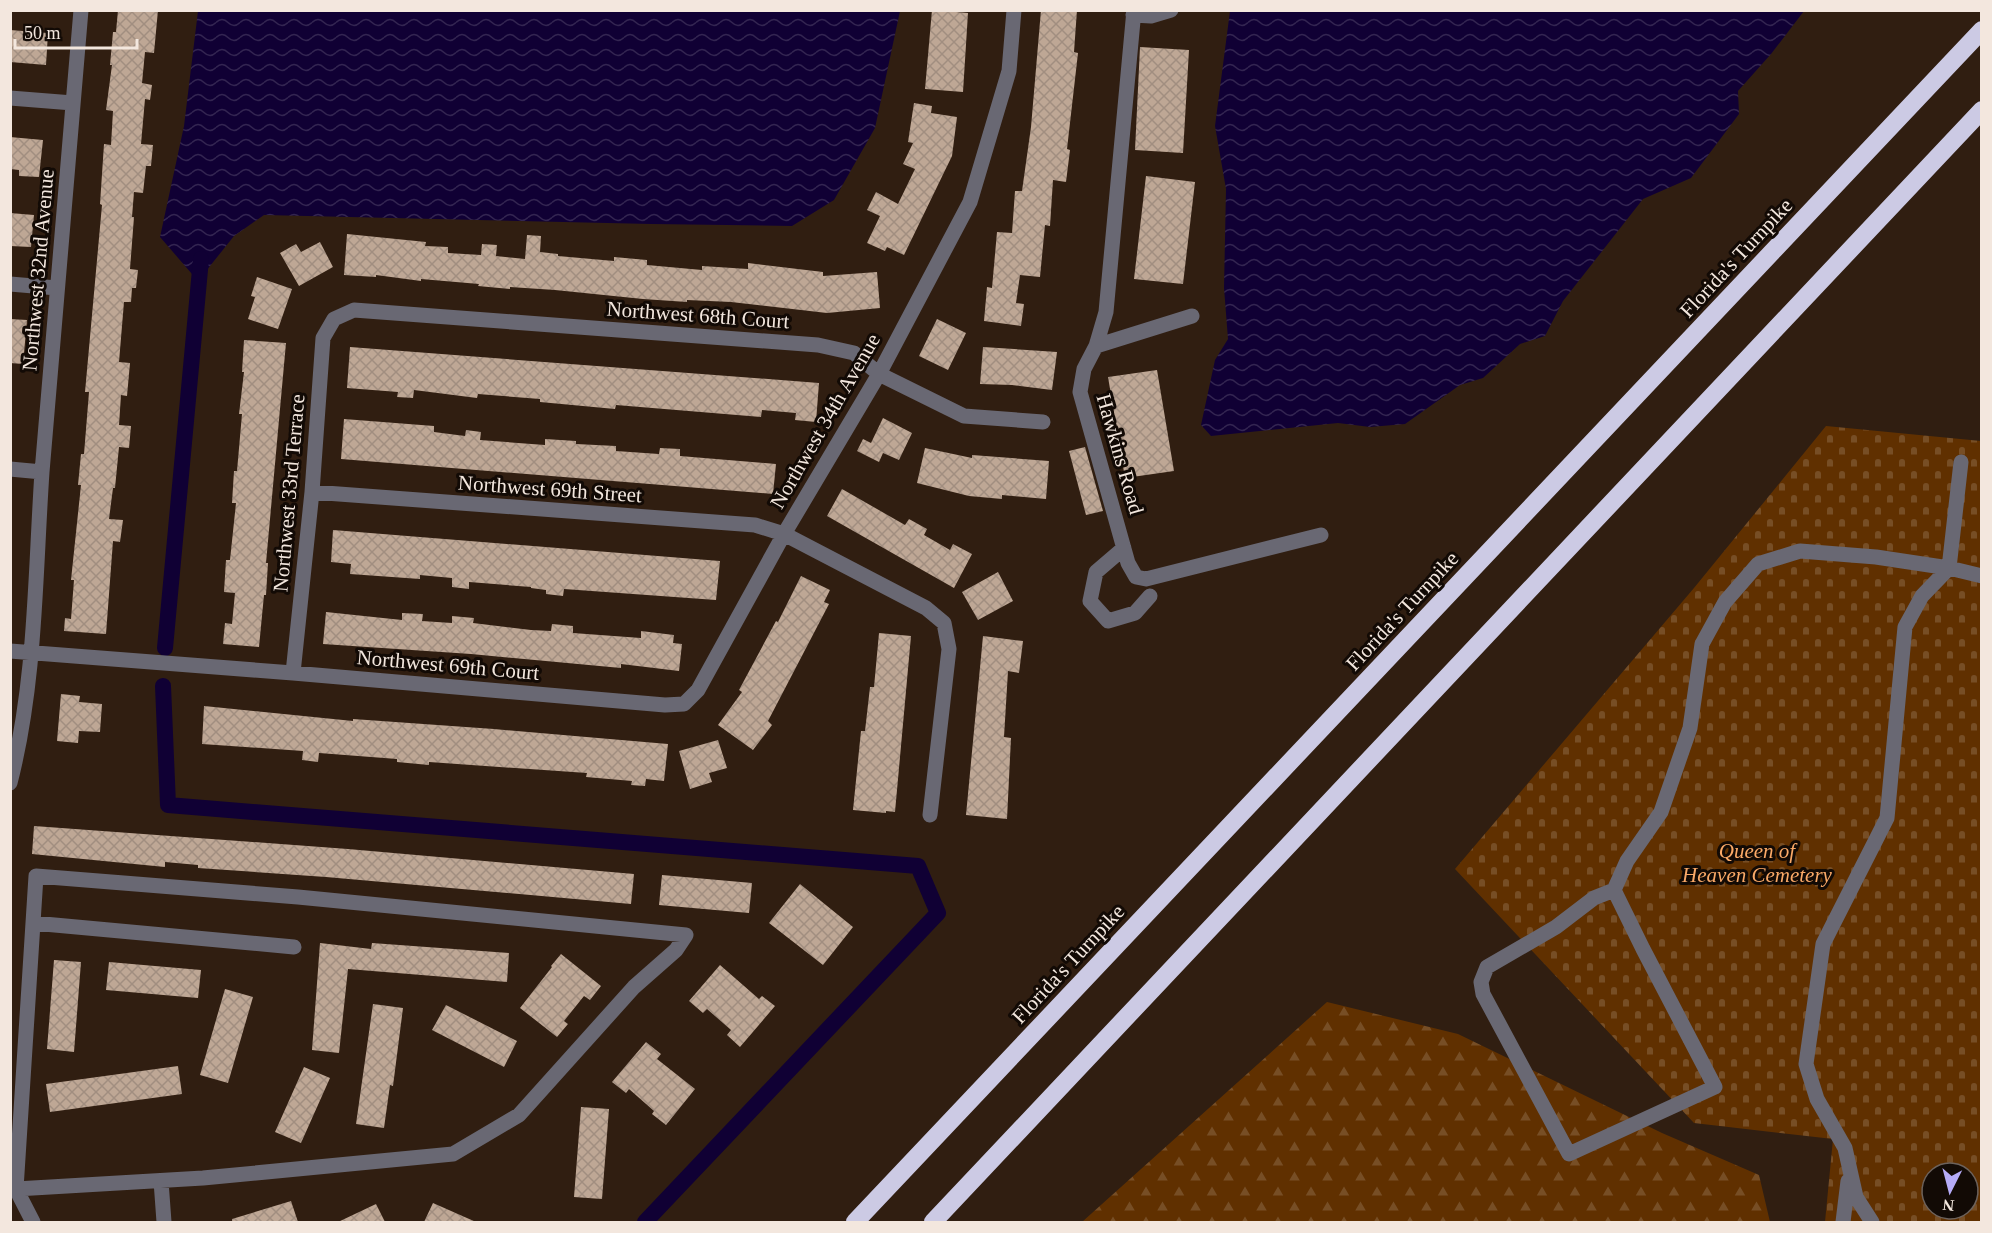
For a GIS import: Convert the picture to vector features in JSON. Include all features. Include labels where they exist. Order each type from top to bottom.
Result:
[{"type":"highway","name":"Florida's Turnpike","points":[[855,1222],[1982,30]]},
{"type":"highway","points":[[933,1222],[1982,110]]},
{"type":"street","name":"Northwest 32nd Avenue","points":[[10,783],[19,751],[31,652],[42,472],[81,10]]},
{"type":"street","name":"Northwest 34th Avenue","points":[[930,815],[949,649],[944,623],[926,608],[784,534],[879,374],[970,201],[1009,72],[1014,10]]},
{"type":"street","points":[[1134,13],[1151,16],[1171,10]]},
{"type":"street","name":"Hawkins Road","points":[[1134,13],[1106,312],[1096,346],[1084,369],[1080,392],[1128,563],[1136,576],[1146,579],[1321,535]]},
{"type":"street","points":[[10,98],[73,103]]},
{"type":"street","points":[[10,284],[57,288]]},
{"type":"street","name":"Northwest 68th Court","points":[[334,319],[354,310],[818,345],[854,353],[879,374],[964,416],[1043,422]]},
{"type":"street","points":[[1096,346],[1192,316]]},
{"type":"street","name":"Northwest 33rd Terrace","points":[[293,673],[312,492],[322,338],[334,319]]},
{"type":"street","points":[[1872,1222],[1856,1197],[1845,1148],[1817,1099],[1806,1064],[1823,944],[1887,818],[1905,627],[1922,596],[1949,568],[1961,462]]},
{"type":"street","points":[[10,470],[42,472]]},
{"type":"street","name":"Northwest 69th Street","points":[[312,492],[755,525],[784,534]]},
{"type":"street","name":"Northwest 69th Court","points":[[10,651],[665,705],[684,704],[698,690],[784,534]]},
{"type":"street","points":[[1124,548],[1096,572],[1090,601],[1108,621],[1135,613],[1150,596]]},
{"type":"street","points":[[1614,890],[1642,949],[1715,1087],[1569,1154],[1482,994],[1480,982],[1486,967],[1556,927],[1594,898],[1614,890],[1627,861],[1661,812],[1690,728],[1702,644],[1725,602],[1758,564],[1800,551],[1876,557],[1949,568],[1982,576]]},
{"type":"street","points":[[13,1188],[203,1179],[453,1154],[519,1115],[634,987],[676,950],[686,935],[309,898],[36,876],[13,1188],[33,1222]]},
{"type":"street","points":[[33,922],[294,947]]},
{"type":"street","points":[[1843,1222],[1849,1169]]},
{"type":"street","points":[[161,1181],[164,1222]]},
{"type":"green space","name":"Queen of Heaven Cemetery","points":[[1826,426],[1981,441],[1981,1222],[1825,1222],[1833,1139],[1694,1123],[1455,869],[1694,588]]},
{"type":"green space","points":[[1327,1002],[1458,1034],[1662,1133],[1759,1175],[1770,1222],[1082,1222]]},
{"type":"water","points":[[198,10],[900,11],[875,128],[834,200],[792,226],[264,215],[234,236],[198,281],[160,237],[184,126]]},
{"type":"water","points":[[1230,10],[1804,11],[1771,54],[1738,91],[1739,114],[1691,178],[1643,199],[1563,301],[1545,336],[1520,344],[1483,378],[1460,385],[1405,424],[1370,427],[1338,423],[1211,436],[1201,425],[1215,360],[1228,339],[1224,288],[1226,189],[1215,126]]},
{"type":"building","points":[[118,10],[158,10],[154,53],[145,52],[142,83],[152,85],[150,100],[145,99],[141,144],[153,145],[151,166],[146,166],[143,193],[134,192],[130,269],[138,270],[136,288],[132,288],[131,302],[124,302],[119,362],[130,363],[127,396],[121,395],[119,425],[131,426],[129,448],[119,447],[109,519],[123,520],[120,542],[113,541],[106,634],[64,631],[65,618],[71,619],[74,580],[71,580],[81,485],[78,485],[81,454],[84,454],[89,392],[85,392],[102,205],[100,204],[104,144],[111,145],[113,111],[106,110],[112,65],[110,65],[113,32],[116,32]]},
{"type":"building","points":[[932,10],[968,13],[963,92],[925,89]]},
{"type":"building","points":[[1041,10],[1077,10],[1074,52],[1078,53],[1067,149],[1070,150],[1066,182],[1053,180],[1050,226],[1045,225],[1040,277],[1020,275],[1016,303],[1024,304],[1021,326],[984,321],[987,287],[992,288],[997,232],[1012,233],[1015,191],[1022,191],[1031,127]]},
{"type":"building","points":[[10,30],[48,33],[46,65],[10,62]]},
{"type":"building","points":[[1140,47],[1189,50],[1183,153],[1135,150]]},
{"type":"building","points":[[914,103],[932,106],[931,113],[957,117],[952,156],[904,255],[887,247],[885,251],[867,243],[880,216],[867,210],[876,192],[898,204],[915,169],[903,164],[913,143],[908,142]]},
{"type":"building","points":[[10,137],[43,140],[39,177],[19,176],[19,170],[10,169]]},
{"type":"building","points":[[1146,176],[1195,182],[1183,284],[1134,279]]},
{"type":"building","points":[[10,213],[34,215],[31,247],[10,246]]},
{"type":"building","points":[[347,234],[426,242],[425,246],[448,247],[448,253],[481,255],[482,244],[497,245],[496,256],[525,259],[527,235],[541,236],[540,252],[558,254],[558,256],[614,261],[614,257],[647,260],[647,265],[702,270],[702,266],[748,269],[748,263],[823,272],[823,276],[877,272],[880,308],[827,313],[731,302],[643,299],[555,290],[510,287],[510,289],[421,279],[421,281],[376,275],[376,277],[344,275]]},
{"type":"building","points":[[320,242],[333,267],[299,286],[280,253],[296,244],[301,252]]},
{"type":"building","points":[[257,277],[292,289],[278,329],[248,319],[255,297],[251,296]]},
{"type":"building","points":[[10,319],[27,320],[23,364],[10,363]]},
{"type":"building","points":[[937,319],[966,333],[948,370],[919,356]]},
{"type":"building","points":[[244,340],[286,343],[266,563],[268,563],[266,595],[264,595],[259,647],[223,644],[225,623],[232,624],[235,593],[224,592],[226,560],[230,560],[236,503],[232,503],[242,414],[239,414],[244,372],[242,372]]},
{"type":"building","points":[[350,347],[819,383],[816,422],[795,420],[796,413],[762,410],[761,417],[616,405],[615,409],[540,402],[540,399],[478,394],[477,398],[414,390],[413,398],[397,397],[398,392],[347,388]]},
{"type":"building","points":[[983,347],[1057,352],[1052,390],[980,384]]},
{"type":"building","points":[[1157,370],[1174,471],[1125,478],[1108,377]]},
{"type":"building","points":[[883,418],[912,433],[899,460],[883,453],[879,462],[857,451],[863,439],[871,443]]},
{"type":"building","points":[[344,419],[434,426],[434,432],[465,436],[466,430],[481,432],[480,440],[545,445],[545,439],[576,441],[576,444],[616,446],[616,451],[659,454],[660,448],[680,449],[680,456],[776,464],[773,494],[341,459]]},
{"type":"building","points":[[1085,447],[1103,511],[1086,515],[1069,451]]},
{"type":"building","points":[[925,448],[972,458],[972,455],[1049,461],[1046,499],[1002,495],[1002,499],[969,496],[917,483]]},
{"type":"building","points":[[842,489],[905,525],[909,519],[927,529],[924,535],[950,550],[953,544],[972,554],[954,588],[827,516]]},
{"type":"building","points":[[333,530],[720,561],[716,600],[564,589],[563,596],[546,594],[546,590],[531,587],[469,582],[469,589],[452,587],[452,578],[420,575],[420,579],[350,574],[351,564],[331,562]]},
{"type":"building","points":[[998,572],[1013,601],[978,620],[962,592]]},
{"type":"building","points":[[801,576],[830,590],[824,602],[829,604],[768,721],[772,725],[753,750],[718,725],[742,692],[739,690]]},
{"type":"building","points":[[326,612],[402,620],[402,613],[423,614],[422,621],[452,623],[452,616],[474,618],[473,623],[531,630],[551,631],[552,624],[573,626],[573,633],[641,638],[641,631],[674,635],[673,643],[682,644],[679,671],[621,664],[621,668],[471,654],[323,644]]},
{"type":"building","points":[[879,633],[911,636],[895,812],[886,811],[886,813],[853,810],[861,731],[865,731],[870,687],[874,687]]},
{"type":"building","points":[[983,636],[1023,641],[1019,673],[1008,671],[1004,737],[1011,738],[1007,819],[966,815]]},
{"type":"building","points":[[61,694],[80,696],[79,702],[102,704],[100,732],[79,731],[78,743],[57,741]]},
{"type":"building","points":[[204,706],[353,721],[353,719],[494,729],[668,744],[664,781],[646,779],[645,786],[631,785],[632,781],[586,777],[587,773],[429,762],[429,765],[397,762],[397,759],[319,753],[318,762],[302,760],[303,751],[202,744]]},
{"type":"building","points":[[718,740],[727,768],[709,773],[712,782],[690,789],[679,751]]},
{"type":"building","points":[[34,826],[348,849],[634,874],[631,904],[198,868],[198,865],[165,862],[165,867],[32,854]]},
{"type":"building","points":[[662,875],[752,883],[749,913],[659,905]]},
{"type":"building","points":[[800,884],[853,927],[823,965],[769,923]]},
{"type":"building","points":[[320,943],[371,949],[372,943],[509,953],[507,982],[348,969],[339,1053],[312,1050]]},
{"type":"building","points":[[561,954],[601,986],[590,1000],[584,996],[564,1021],[568,1024],[557,1037],[520,1008]]},
{"type":"building","points":[[54,960],[81,962],[74,1052],[47,1049]]},
{"type":"building","points":[[109,962],[201,970],[198,998],[106,990]]},
{"type":"building","points":[[720,965],[759,999],[762,996],[775,1006],[740,1047],[727,1035],[731,1030],[707,1009],[703,1013],[689,1001]]},
{"type":"building","points":[[225,989],[253,997],[228,1083],[200,1075]]},
{"type":"building","points":[[373,1004],[403,1008],[393,1086],[390,1085],[384,1128],[356,1124]]},
{"type":"building","points":[[446,1005],[517,1041],[504,1067],[432,1030]]},
{"type":"building","points":[[646,1042],[661,1054],[657,1059],[695,1089],[666,1125],[652,1114],[654,1111],[629,1089],[626,1093],[612,1082]]},
{"type":"building","points":[[178,1066],[182,1094],[50,1112],[46,1084]]},
{"type":"building","points":[[304,1067],[330,1078],[301,1143],[275,1132]]},
{"type":"building","points":[[581,1107],[609,1109],[602,1199],[574,1197]]},
{"type":"building","points":[[291,1201],[298,1222],[232,1222],[232,1219]]},
{"type":"building","points":[[433,1203],[476,1222],[424,1222]]},
{"type":"building","points":[[376,1204],[385,1222],[338,1222]]},
{"type":"waterway","points":[[165,648],[201,259]]},
{"type":"waterway","points":[[163,686],[168,805],[918,866],[938,913],[645,1222]]}]
